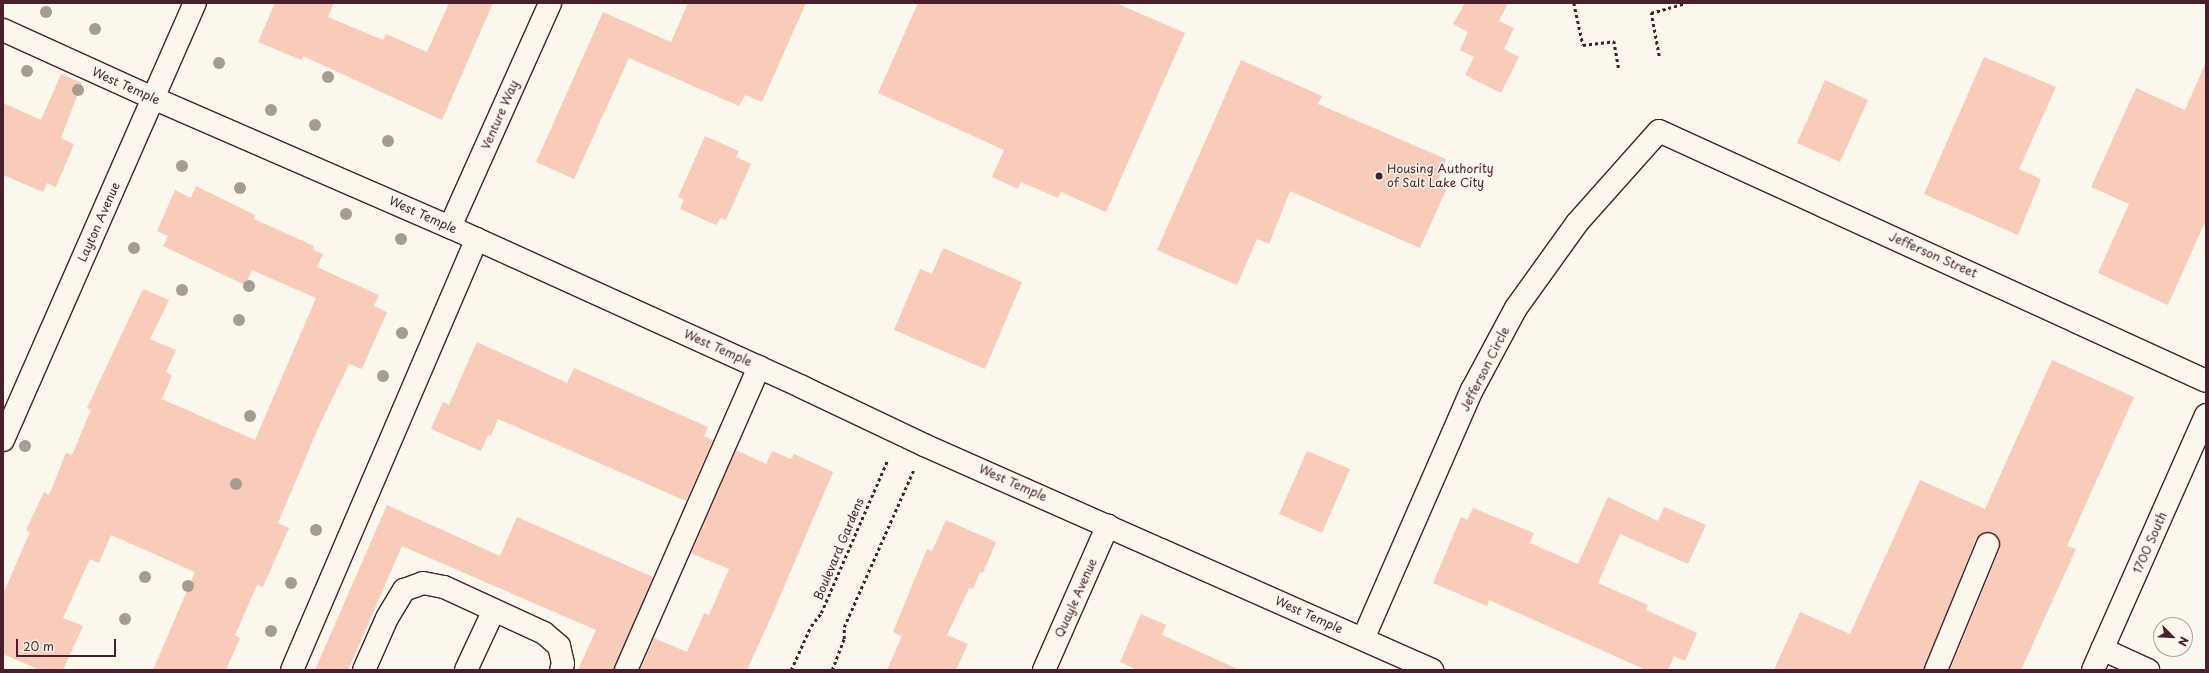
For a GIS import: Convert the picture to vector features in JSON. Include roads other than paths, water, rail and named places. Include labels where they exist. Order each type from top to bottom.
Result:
[{"type":"street","name":"Layton Avenue","points":[[3,440],[195,3]]},
{"type":"street","name":"Venture Way","points":[[450,226],[550,3]]},
{"type":"street","name":"West Temple","points":[[3,30],[153,98],[450,226],[759,367],[924,445],[1108,525],[1432,670]]},
{"type":"street","name":"Jefferson Street","points":[[1659,131],[2206,381]]},
{"type":"street","name":"Jefferson Circle","points":[[1363,639],[1472,390],[1509,321],[1544,266],[1576,223],[1659,131]]},
{"type":"street","points":[[292,670],[477,239]]},
{"type":"street","points":[[626,670],[759,367]]},
{"type":"street","name":"1700 South","points":[[2093,670],[2206,415]]},
{"type":"street","name":"Quayle Avenue","points":[[1044,670],[1108,525]]},
{"type":"street","points":[[1936,670],[1988,544]]},
{"type":"street","points":[[364,670],[387,618],[404,590],[423,583],[444,587],[544,633],[559,646],[563,664],[561,670]]},
{"type":"street","points":[[466,670],[494,610]]},
{"type":"street","points":[[2102,649],[2148,670]]},
{"type":"place","name":"Housing Authority of Salt Lake City","points":[[1379,176]]}]
